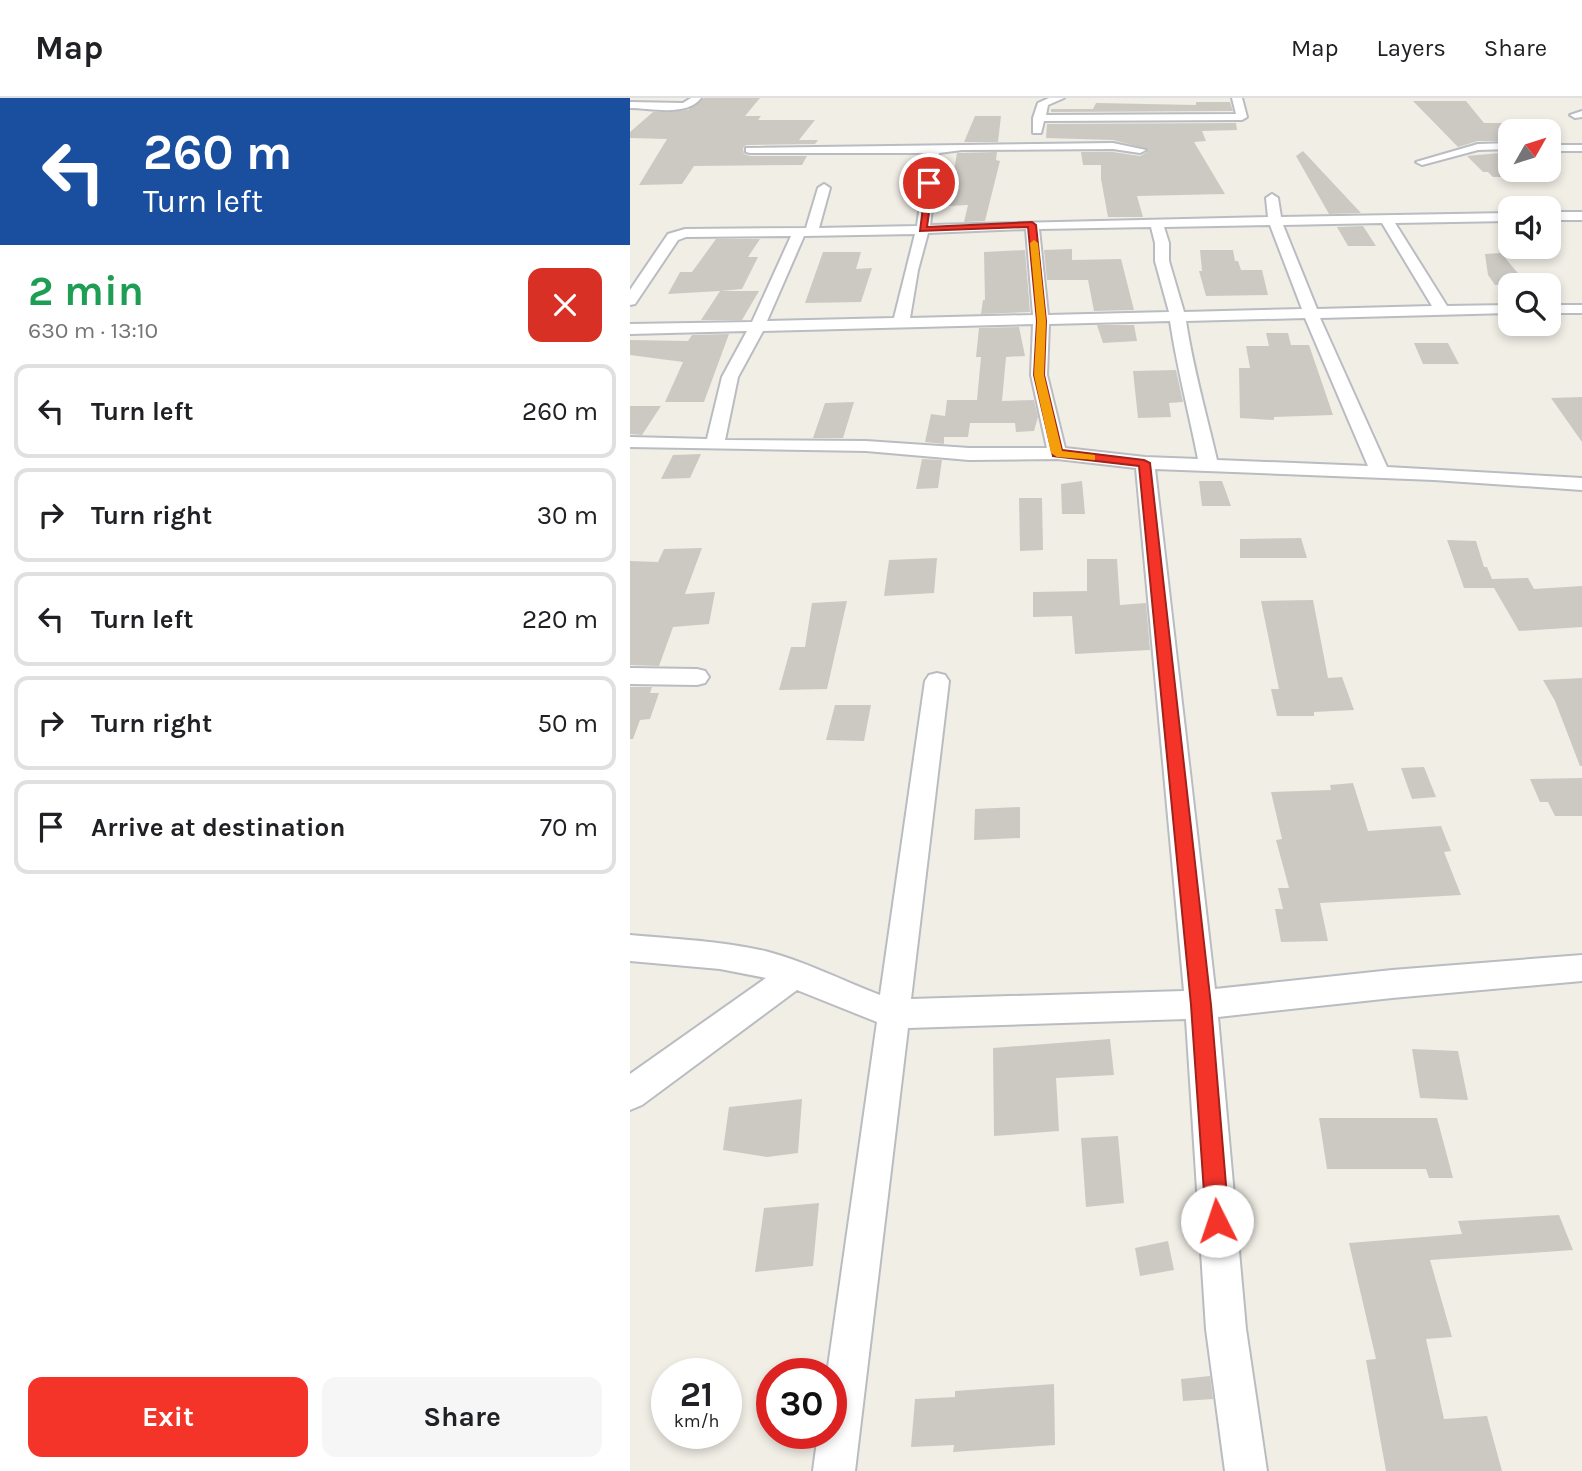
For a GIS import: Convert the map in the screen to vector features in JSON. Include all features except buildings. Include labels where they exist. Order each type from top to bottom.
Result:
[{"type":"street","points":[[630,105],[683,106],[691,104],[696,98]]},
{"type":"street","points":[[1037,146],[1038,118],[1043,103],[1059,98]]},
{"type":"street","points":[[1038,118],[1242,117],[1237,98]]},
{"type":"street","points":[[750,150],[1124,146],[1140,150]]},
{"type":"street","points":[[1422,162],[1478,147],[1498,146]]},
{"type":"street","points":[[1561,148],[1582,148]]},
{"type":"street","points":[[901,323],[911,270],[923,229],[932,155],[936,150]]},
{"type":"street","points":[[715,444],[730,377],[757,327],[779,273],[806,232],[824,188]]},
{"type":"street","points":[[1272,198],[1273,222],[1289,254],[1309,314],[1380,471]]},
{"type":"street","points":[[1561,216],[1582,216]]},
{"type":"street","points":[[630,301],[673,237],[679,234],[1498,217]]},
{"type":"street","points":[[1386,219],[1442,310]]},
{"type":"street","points":[[1156,223],[1162,243],[1162,261],[1177,315],[1185,367],[1193,391],[1209,467]]},
{"type":"street","points":[[1032,225],[1041,321],[1039,375],[1057,453]]},
{"type":"street","points":[[630,329],[1498,309]]},
{"type":"street","points":[[1561,309],[1582,309]]},
{"type":"street","points":[[630,442],[866,446],[969,454],[1057,453],[1209,467],[1380,471],[1582,484]]},
{"type":"street","points":[[1144,463],[1201,1005],[1226,1329],[1246,1471]]},
{"type":"street","points":[[630,676],[697,677]]},
{"type":"street","points":[[834,1471],[937,681]]},
{"type":"street","points":[[630,948],[720,956],[768,965],[894,1014],[1086,1006],[1201,1005],[1392,984],[1582,968]]},
{"type":"street","points":[[630,1094],[796,974]]},
{"type":"slow traffic","points":[[1034,243],[1041,321],[1039,375],[1057,453],[1091,457]]},
{"type":"route","points":[[929,183],[923,229],[1032,225],[1038,265],[1037,286],[1041,321],[1039,375],[1057,453],[1144,463],[1201,1005],[1217,1221]]}]
